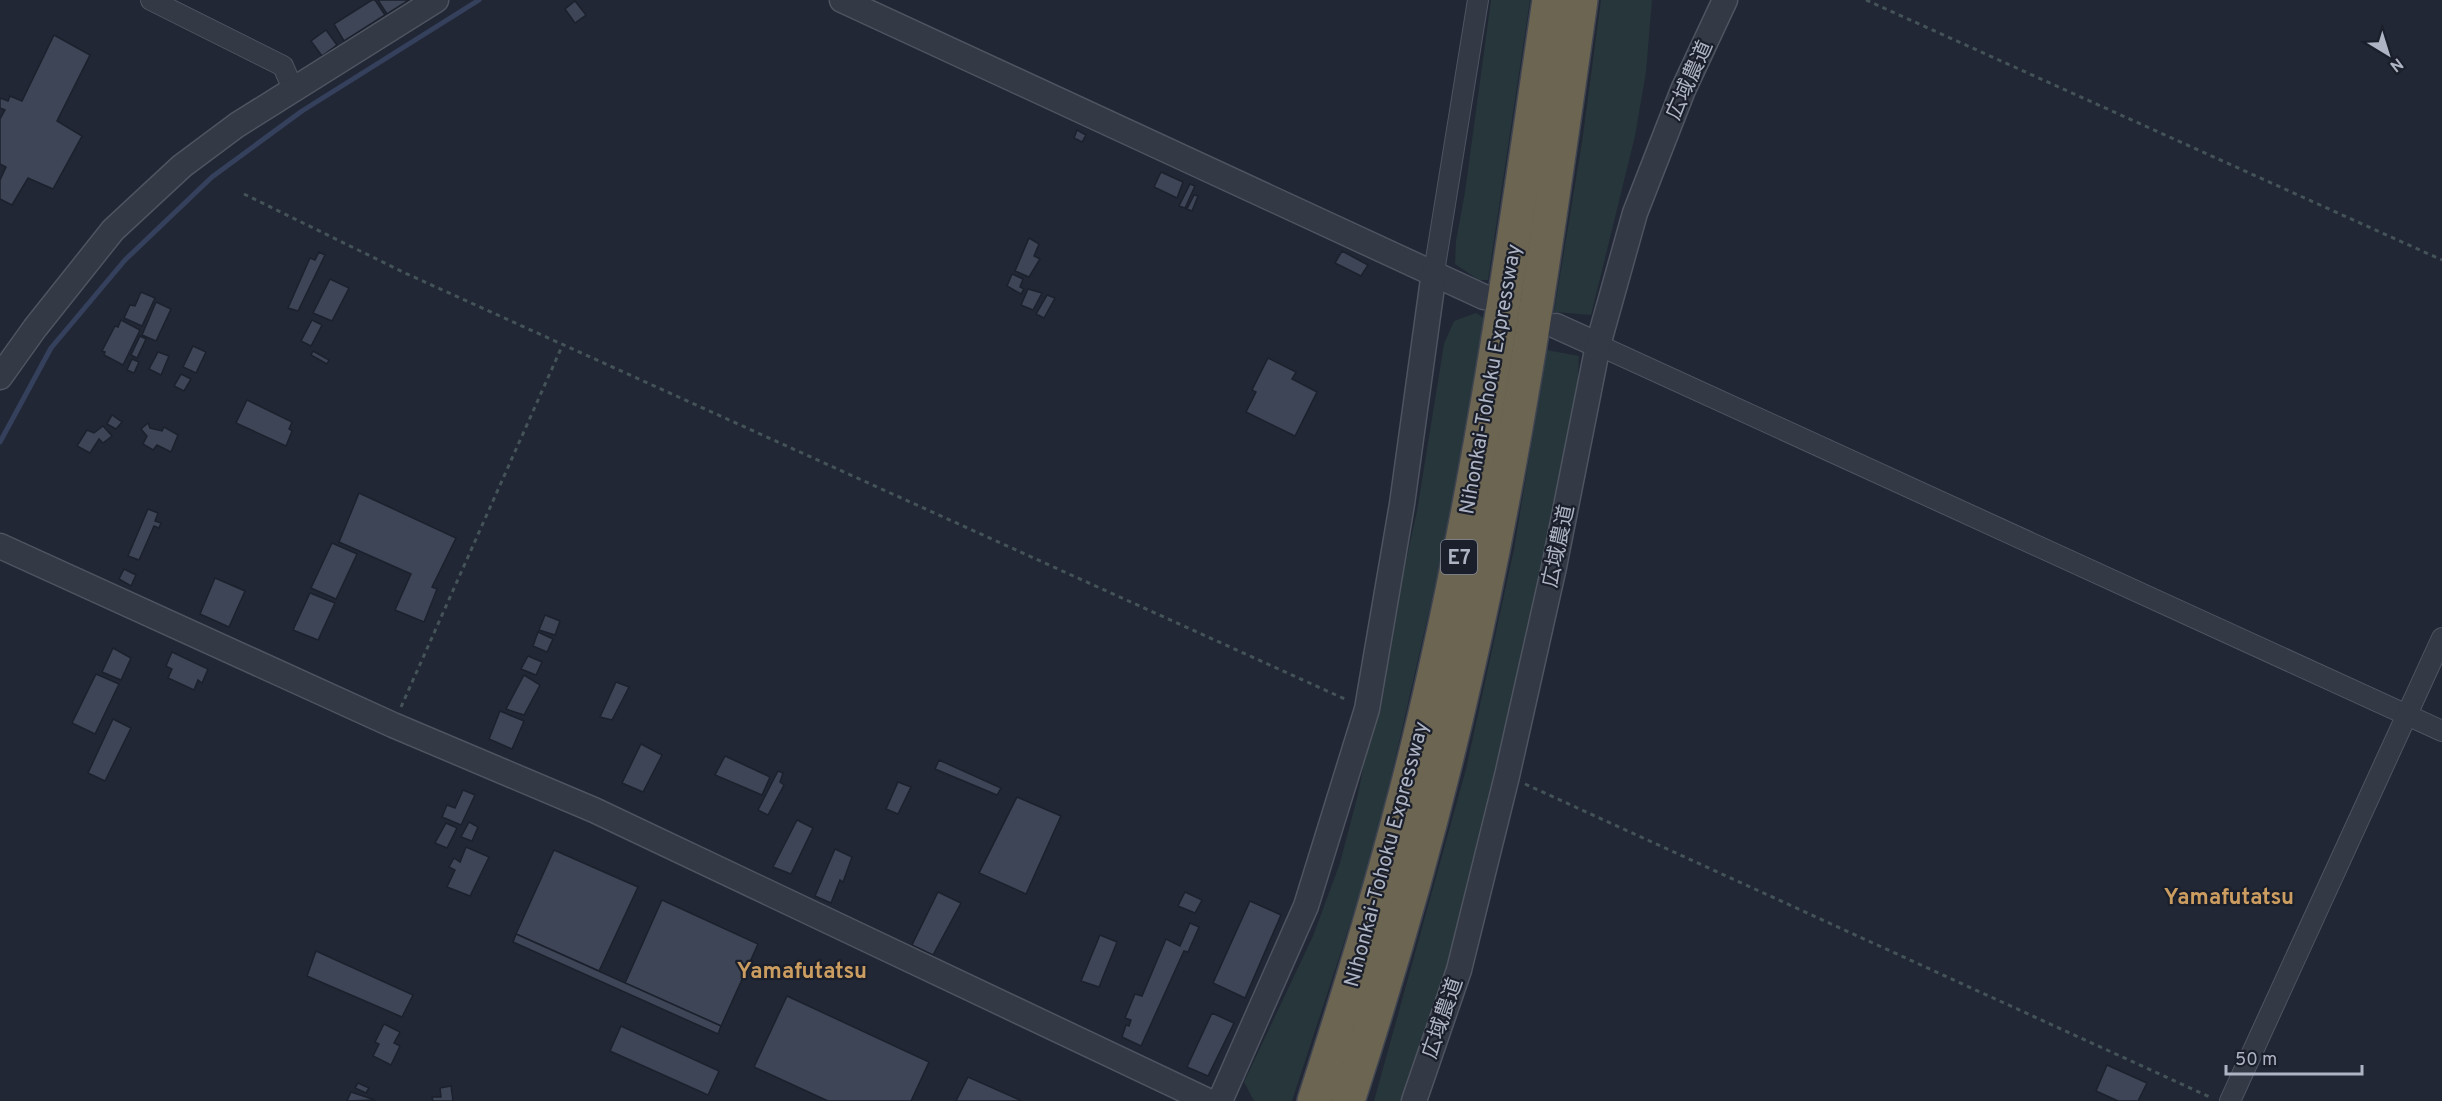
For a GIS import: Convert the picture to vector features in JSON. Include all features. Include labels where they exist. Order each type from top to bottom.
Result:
[{"type":"highway","name":"Nihonkai-Tohoku Expressway","points":[[1314,1101],[1376,902],[1435,671],[1467,519],[1488,402],[1549,0]]},
{"type":"highway","name":"Nihonkai-Tohoku Expressway","points":[[1348,1101],[1405,915],[1466,679],[1497,529],[1538,296],[1581,0]]},
{"type":"street","points":[[151,0],[283,66],[294,89]]},
{"type":"street","points":[[0,377],[35,328],[113,230],[182,166],[237,125],[436,0]]},
{"type":"street","points":[[842,0],[1484,297]]},
{"type":"street","points":[[1220,1101],[1306,906],[1367,710],[1402,504],[1434,272],[1478,0]]},
{"type":"street","name":"広域農道","points":[[1414,1101],[1459,970],[1507,776],[1554,567],[1598,345],[1635,213],[1658,151],[1725,0]]},
{"type":"street","points":[[1556,326],[2442,731]]},
{"type":"street","points":[[0,546],[393,725],[594,810],[1208,1101]]},
{"type":"street","points":[[2230,1101],[2442,638]]},
{"type":"path","points":[[1866,0],[2442,260]]},
{"type":"path","points":[[244,195],[405,273],[1367,710]]},
{"type":"path","points":[[393,725],[563,344]]},
{"type":"path","points":[[1507,776],[2220,1101]]},
{"type":"shaded area","points":[[1491,0],[1530,0],[1488,280],[1479,280],[1455,264],[1456,241],[1465,192]]},
{"type":"shaded area","points":[[1601,0],[1652,0],[1646,72],[1635,136],[1591,315],[1554,312],[1582,142]]},
{"type":"shaded area","points":[[1476,313],[1485,319],[1450,520],[1374,851],[1292,1101],[1254,1101],[1244,1082],[1313,936],[1340,863],[1358,794],[1385,655],[1417,511],[1444,344],[1454,321]]},
{"type":"shaded area","points":[[1547,350],[1579,356],[1575,440],[1495,806],[1409,1101],[1374,1101],[1466,769],[1514,549]]},
{"type":"building","points":[[375,0],[385,15],[344,41],[334,24]]},
{"type":"building","points":[[378,0],[409,0],[387,14]]},
{"type":"building","points":[[575,1],[586,15],[575,23],[565,9]]},
{"type":"building","points":[[326,30],[337,45],[322,56],[311,41]]},
{"type":"building","points":[[54,35],[90,55],[57,121],[82,136],[53,189],[28,178],[12,205],[0,199],[0,180],[6,167],[0,164],[0,119],[5,110],[0,108],[0,98],[8,101],[10,96],[22,101]]},
{"type":"building","points":[[1077,130],[1086,135],[1082,142],[1074,138]]},
{"type":"building","points":[[1161,172],[1183,182],[1177,198],[1154,187]]},
{"type":"building","points":[[1190,184],[1195,186],[1185,208],[1179,206]]},
{"type":"building","points":[[1194,195],[1198,196],[1192,211],[1187,209]]},
{"type":"building","points":[[1029,238],[1039,244],[1034,256],[1040,259],[1029,277],[1015,271]]},
{"type":"building","points":[[1342,251],[1368,265],[1361,276],[1335,263]]},
{"type":"building","points":[[319,252],[325,255],[298,311],[288,308],[310,258],[315,260]]},
{"type":"building","points":[[1012,274],[1023,279],[1020,287],[1024,289],[1021,294],[1007,286]]},
{"type":"building","points":[[330,279],[349,288],[332,321],[313,313]]},
{"type":"building","points":[[1028,289],[1042,293],[1033,310],[1021,305]]},
{"type":"building","points":[[141,292],[155,298],[142,326],[124,318],[130,305],[135,306]]},
{"type":"building","points":[[1047,295],[1055,298],[1044,318],[1036,314]]},
{"type":"building","points":[[156,302],[171,309],[156,341],[142,335]]},
{"type":"building","points":[[121,320],[140,330],[123,365],[104,355],[105,352],[102,351],[115,326],[118,327]]},
{"type":"building","points":[[312,320],[322,325],[311,346],[301,341]]},
{"type":"building","points":[[140,336],[146,339],[137,358],[131,355]]},
{"type":"building","points":[[193,346],[206,352],[196,373],[183,367]]},
{"type":"building","points":[[313,351],[329,360],[327,364],[311,355]]},
{"type":"building","points":[[158,352],[169,356],[161,375],[149,369]]},
{"type":"building","points":[[1268,358],[1296,372],[1292,379],[1317,392],[1295,436],[1246,412],[1256,392],[1252,390]]},
{"type":"building","points":[[132,359],[139,362],[134,373],[127,370]]},
{"type":"building","points":[[181,374],[191,379],[184,391],[174,386]]},
{"type":"building","points":[[247,400],[292,422],[289,429],[292,431],[286,446],[236,423]]},
{"type":"building","points":[[112,415],[122,422],[116,429],[107,424]]},
{"type":"building","points":[[148,423],[150,428],[162,431],[164,427],[178,435],[171,452],[157,445],[153,450],[143,444],[147,436],[141,429]]},
{"type":"building","points":[[103,426],[112,436],[103,443],[99,439],[90,453],[77,446],[87,430],[94,433]]},
{"type":"building","points":[[359,493],[456,538],[432,587],[437,589],[424,622],[395,610],[411,574],[339,542]]},
{"type":"building","points":[[148,509],[158,513],[155,521],[161,523],[159,528],[154,526],[139,560],[128,556]]},
{"type":"building","points":[[332,543],[357,554],[336,599],[311,588]]},
{"type":"building","points":[[124,569],[136,575],[131,586],[119,579]]},
{"type":"building","points":[[215,578],[245,591],[229,627],[200,614]]},
{"type":"building","points":[[310,593],[335,603],[318,640],[293,630]]},
{"type":"building","points":[[545,615],[560,621],[555,635],[539,630]]},
{"type":"building","points":[[538,632],[553,639],[547,652],[533,646]]},
{"type":"building","points":[[113,648],[131,658],[121,680],[102,672]]},
{"type":"building","points":[[172,652],[208,669],[202,683],[198,680],[194,690],[168,678],[172,669],[166,666]]},
{"type":"building","points":[[528,656],[542,662],[536,675],[521,669]]},
{"type":"building","points":[[96,674],[119,684],[95,734],[72,723]]},
{"type":"building","points":[[524,675],[540,685],[524,715],[506,709]]},
{"type":"building","points":[[616,682],[629,687],[612,720],[600,717]]},
{"type":"building","points":[[500,711],[524,721],[512,749],[489,739]]},
{"type":"building","points":[[113,719],[131,728],[105,781],[88,773]]},
{"type":"building","points":[[641,744],[662,755],[643,792],[622,783]]},
{"type":"building","points":[[725,756],[770,777],[762,795],[715,775]]},
{"type":"building","points":[[939,760],[1001,788],[997,795],[935,769]]},
{"type":"building","points":[[778,771],[783,773],[780,782],[784,785],[768,815],[758,810]]},
{"type":"building","points":[[898,782],[911,787],[898,814],[886,809]]},
{"type":"building","points":[[463,790],[475,795],[461,825],[442,817],[447,805],[455,808]]},
{"type":"building","points":[[1017,797],[1061,816],[1026,894],[979,873]]},
{"type":"building","points":[[797,820],[813,828],[791,874],[773,867]]},
{"type":"building","points":[[469,822],[478,827],[472,841],[461,837]]},
{"type":"building","points":[[446,823],[457,828],[447,848],[435,843]]},
{"type":"building","points":[[466,847],[489,857],[470,896],[447,887],[455,870],[449,867],[454,858],[460,862]]},
{"type":"building","points":[[835,849],[852,857],[843,882],[840,880],[831,903],[815,896]]},
{"type":"building","points":[[554,850],[638,887],[599,971],[516,934]]},
{"type":"building","points":[[938,892],[961,903],[933,955],[912,945]]},
{"type":"building","points":[[1185,892],[1202,900],[1195,913],[1178,906]]},
{"type":"building","points":[[662,900],[758,944],[721,1026],[625,983]]},
{"type":"building","points":[[1250,901],[1281,915],[1245,998],[1213,983]]},
{"type":"building","points":[[1190,923],[1199,927],[1188,952],[1184,951],[1141,1046],[1122,1037],[1126,1025],[1129,1026],[1131,1020],[1125,1018],[1135,994],[1142,996],[1166,939],[1180,946]]},
{"type":"building","points":[[516,934],[721,1026],[718,1034],[513,942]]},
{"type":"building","points":[[1100,935],[1117,942],[1099,987],[1081,981]]},
{"type":"building","points":[[316,951],[413,995],[402,1017],[307,976]]},
{"type":"building","points":[[787,996],[929,1062],[911,1101],[828,1101],[754,1067]]},
{"type":"building","points":[[1212,1013],[1234,1023],[1208,1076],[1187,1067]]},
{"type":"building","points":[[384,1024],[400,1032],[394,1043],[400,1046],[391,1065],[373,1056],[379,1044],[375,1042]]},
{"type":"building","points":[[621,1026],[719,1071],[708,1095],[610,1051]]},
{"type":"building","points":[[2107,1065],[2147,1083],[2138,1101],[2118,1101],[2096,1091]]},
{"type":"building","points":[[968,1077],[1022,1101],[956,1101]]},
{"type":"building","points":[[358,1083],[369,1088],[366,1093],[355,1088]]},
{"type":"building","points":[[451,1086],[453,1101],[433,1101],[432,1097],[441,1097],[440,1088]]},
{"type":"building","points":[[351,1092],[375,1100],[347,1101]]},
{"type":"waterway","points":[[0,442],[51,348],[125,260],[212,177],[302,111],[479,0]]},
{"type":"district","name":"Yamafutatsu","points":[[2229,896]]},
{"type":"district","name":"Yamafutatsu","points":[[802,970]]}]
